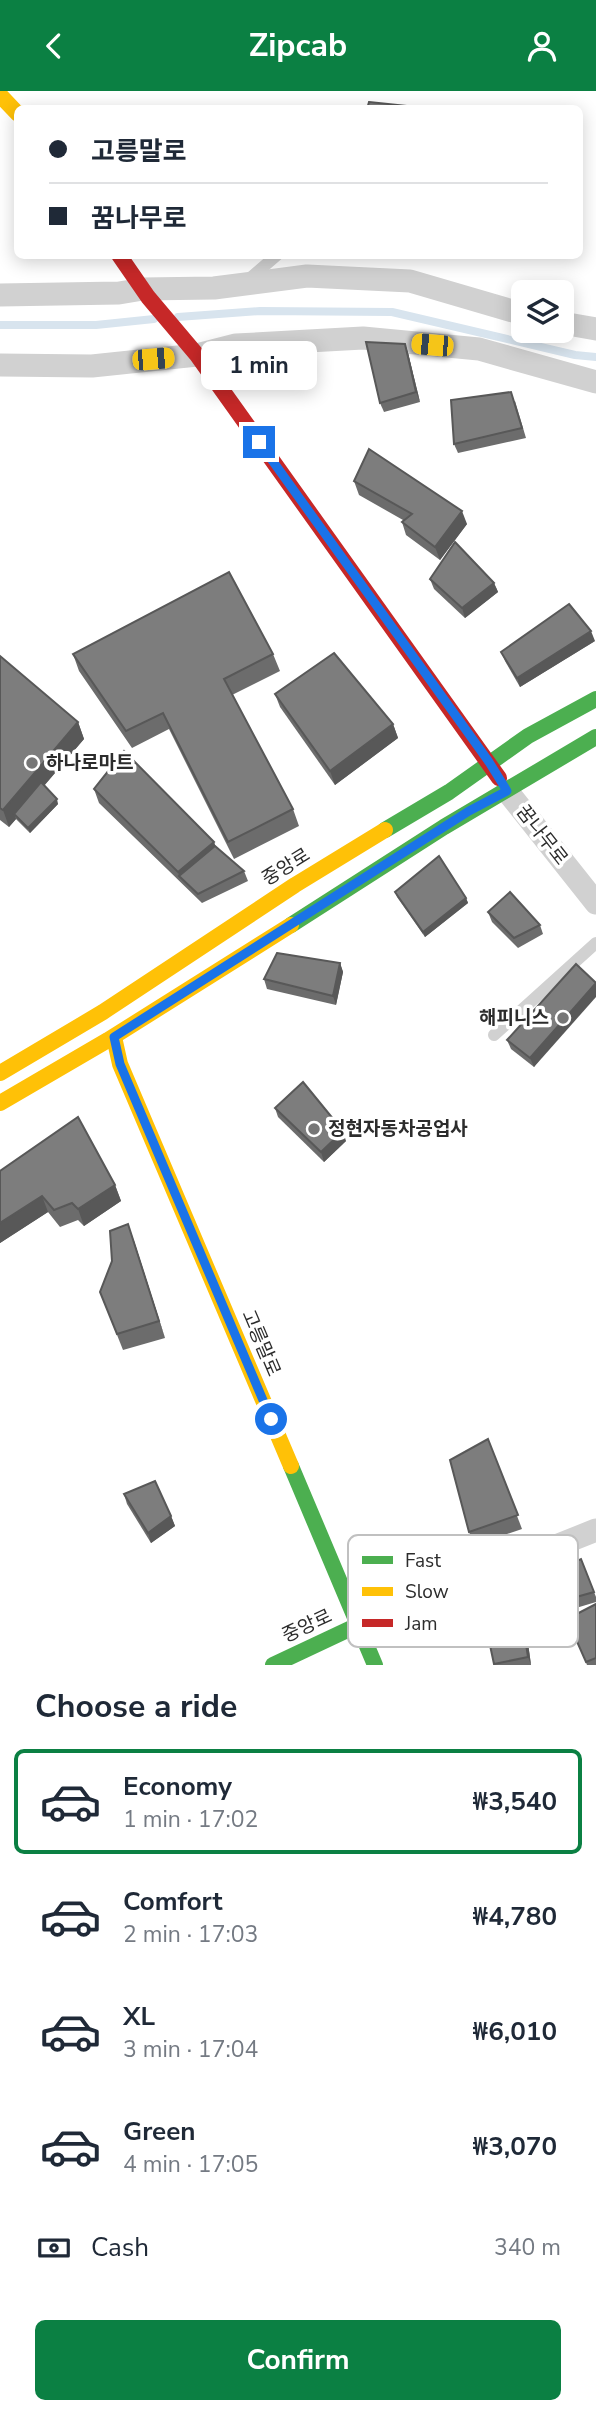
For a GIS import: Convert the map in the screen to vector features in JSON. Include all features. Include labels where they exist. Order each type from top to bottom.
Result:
[{"type":"street","points":[[0,96],[14,109]]},
{"type":"street","points":[[122,259],[146,293]]},
{"type":"street","points":[[0,295],[146,293],[214,288],[307,276],[410,281],[511,310]]},
{"type":"street","name":"꿈나무로","points":[[146,293],[197,355],[489,762],[507,791],[596,903]]},
{"type":"street","points":[[574,325],[596,329]]},
{"type":"street","points":[[0,365],[92,366],[197,355],[236,345],[363,338],[479,349],[596,382]]},
{"type":"street","name":"중앙로","points":[[0,1073],[103,1012],[295,885],[449,792],[528,736],[596,699]]},
{"type":"street","points":[[0,1103],[114,1037],[469,811],[596,737]]},
{"type":"street","name":"고릉말로","points":[[114,1037],[120,1064],[348,1601]]},
{"type":"street","points":[[578,1537],[596,1530]]},
{"type":"street","name":"중앙로","points":[[273,1665],[348,1630]]},
{"type":"street","name":"고릉말로","points":[[367,1647],[375,1665]]},
{"type":"lane","points":[[242,285],[272,259]]},
{"type":"lane","points":[[494,1035],[596,943]]},
{"type":"building","points":[[369,102],[398,105],[368,105]]},
{"type":"building","points":[[366,342],[405,344],[416,392],[380,403]]},
{"type":"building","points":[[511,392],[522,428],[454,444],[451,400]]},
{"type":"building","points":[[369,449],[462,511],[435,547],[402,522],[412,514],[354,481]]},
{"type":"building","points":[[455,542],[494,583],[462,608],[430,579]]},
{"type":"building","points":[[229,572],[273,654],[224,679],[293,809],[228,842],[163,713],[126,731],[73,654]]},
{"type":"building","points":[[569,604],[591,631],[517,678],[501,652]]},
{"type":"building","points":[[334,653],[393,724],[330,771],[275,694]]},
{"type":"building","name":"하나로마트","points":[[0,656],[78,722],[3,810],[0,808]]},
{"type":"building","points":[[124,751],[214,842],[178,872],[94,789]]},
{"type":"building","points":[[41,782],[57,799],[28,828],[14,814]]},
{"type":"building","points":[[215,846],[244,871],[198,894],[179,876]]},
{"type":"building","points":[[439,856],[466,898],[423,932],[395,892]]},
{"type":"building","points":[[510,892],[540,925],[514,938],[488,912]]},
{"type":"building","points":[[277,953],[340,963],[333,996],[264,979]]},
{"type":"building","points":[[576,964],[596,983],[530,1058],[507,1040]]},
{"type":"building","name":"정현자동차공업사","points":[[303,1082],[343,1131],[321,1152],[275,1108]]},
{"type":"building","points":[[78,1117],[115,1185],[78,1209],[72,1203],[54,1210],[42,1196],[0,1223],[0,1171]]},
{"type":"building","points":[[128,1224],[159,1321],[117,1334],[100,1292],[112,1261],[110,1231]]},
{"type":"building","points":[[488,1439],[518,1515],[469,1532],[450,1460]]},
{"type":"building","points":[[155,1481],[171,1516],[148,1533],[124,1494]]},
{"type":"building","points":[[581,1559],[594,1592],[578,1596],[578,1560]]},
{"type":"building","points":[[596,1604],[596,1658],[586,1662],[578,1644],[578,1613]]},
{"type":"building","points":[[490,1647],[526,1647],[528,1657],[494,1664]]},
{"type":"waterway","points":[[178,317],[260,311],[392,312],[575,355],[596,357]]},
{"type":"waterway","points":[[0,325],[96,325],[154,319]]},
{"type":"traffic: fast","points":[[385,830],[449,792],[528,736],[596,699]]},
{"type":"traffic: fast","points":[[291,925],[444,827],[596,737]]},
{"type":"traffic: fast","points":[[291,1466],[348,1601]]},
{"type":"traffic: fast","points":[[273,1665],[348,1630]]},
{"type":"traffic: fast","points":[[367,1647],[375,1665]]},
{"type":"traffic: slow","points":[[0,95],[14,110]]},
{"type":"traffic: slow","points":[[0,1073],[103,1012],[295,885],[385,830]]},
{"type":"traffic: slow","points":[[0,1103],[108,1040],[291,925]]},
{"type":"traffic: slow","points":[[114,1037],[120,1064],[291,1466]]},
{"type":"traffic: jam","points":[[122,259],[148,297],[197,355],[499,778]]},
{"type":"place","name":"하나로마트","points":[[32,763]]},
{"type":"place","name":"해피니스","points":[[563,1018]]},
{"type":"place","name":"정현자동차공업사","points":[[314,1129]]},
{"type":"route","points":[[259,442],[477,749],[489,762],[507,791],[469,811],[114,1037],[120,1064],[271,1419]]}]
